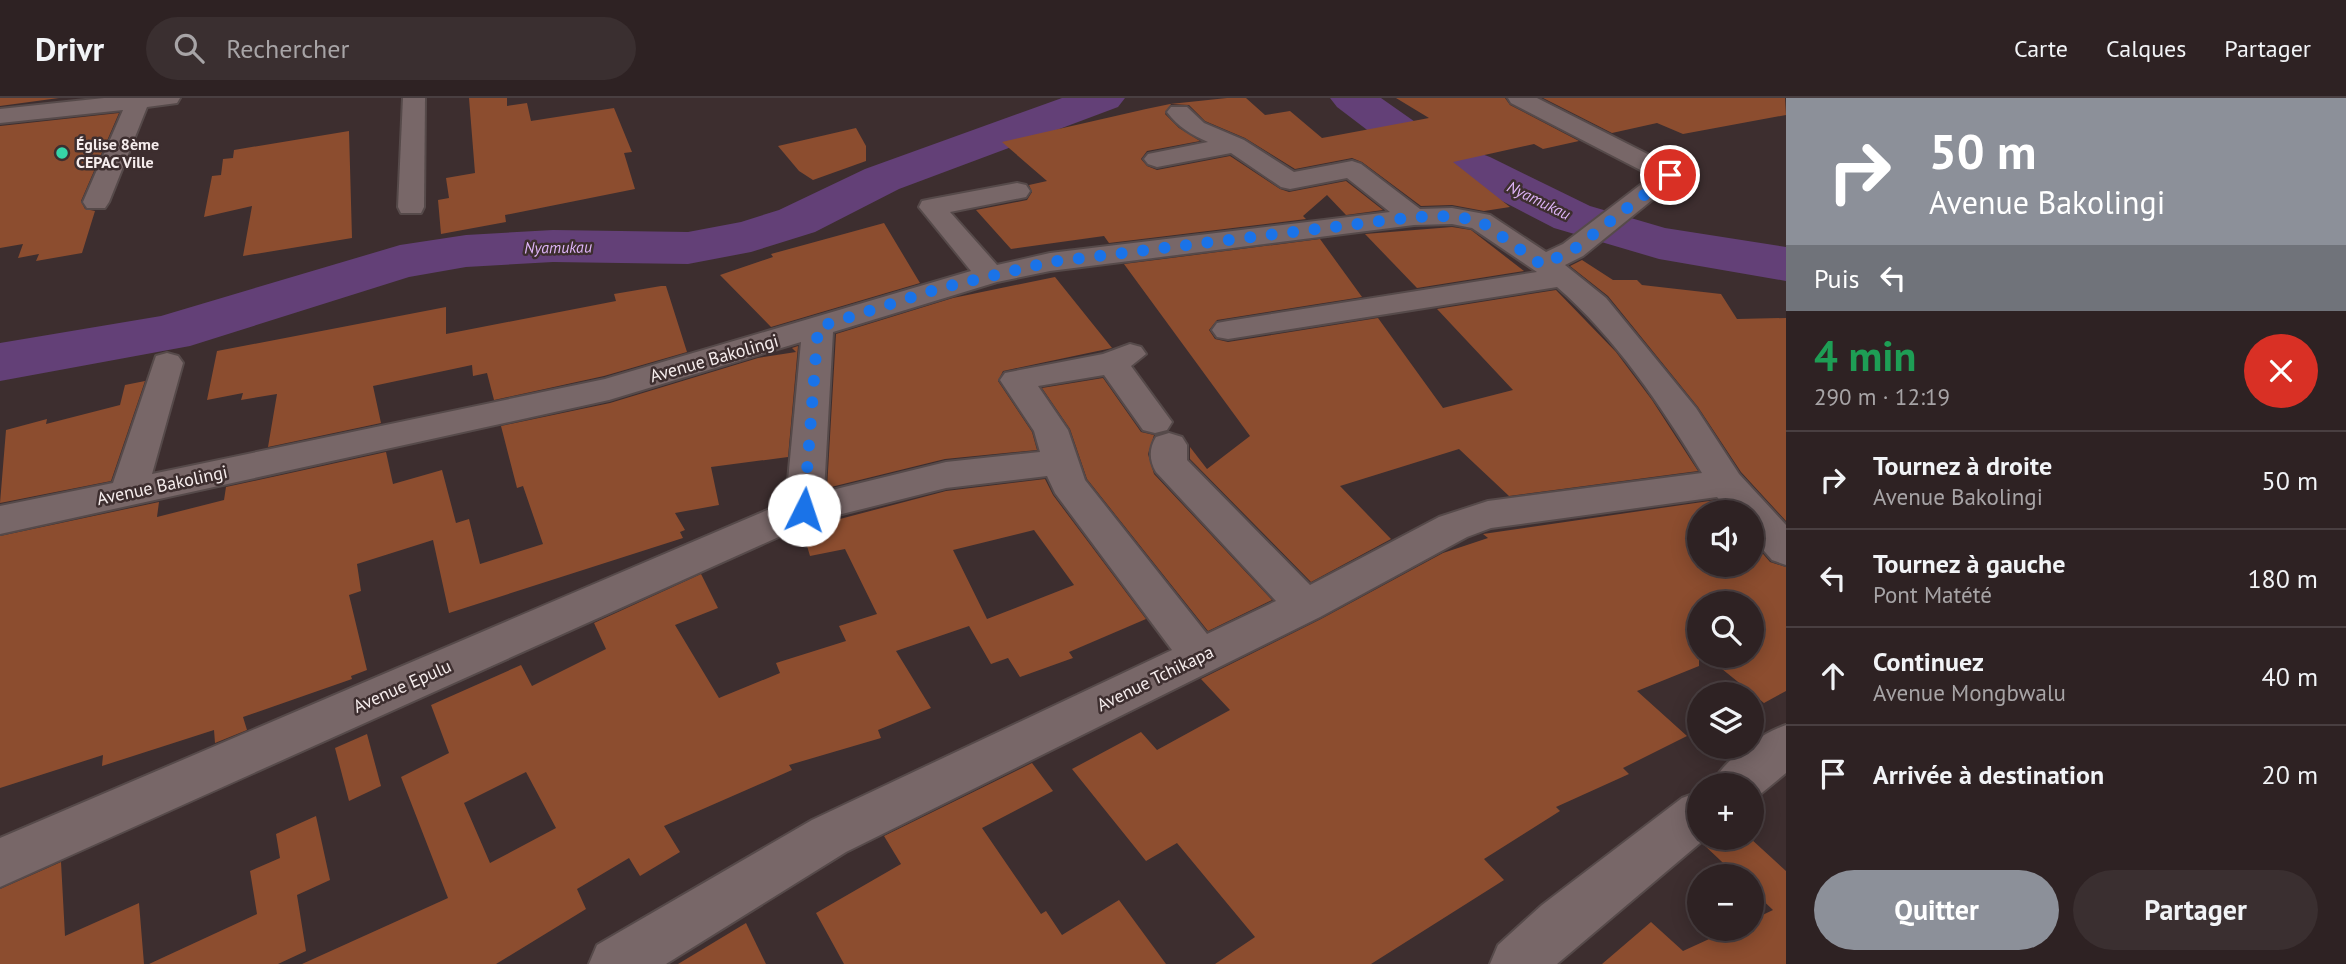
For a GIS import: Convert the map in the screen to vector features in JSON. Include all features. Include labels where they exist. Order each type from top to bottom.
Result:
[{"type":"street","points":[[0,116],[169,98]]},
{"type":"street","points":[[411,207],[414,98]]},
{"type":"street","points":[[1228,330],[1559,264],[1636,199],[1670,175],[1519,98]]},
{"type":"street","points":[[96,202],[138,102]]},
{"type":"street","points":[[1179,112],[1196,128],[1235,145],[1290,180],[1352,169],[1414,217]]},
{"type":"street","points":[[1157,159],[1235,145]]},
{"type":"street","points":[[990,275],[932,207],[1017,191]]},
{"type":"street","name":"Avenue Bakolingi","points":[[0,520],[609,389],[990,275],[1050,262],[1414,217],[1452,216],[1480,221],[1559,264],[1595,304],[1684,416],[1726,483],[1786,550]]},
{"type":"street","points":[[804,510],[818,327]]},
{"type":"street","points":[[1200,656],[1068,484],[1051,430],[1017,380],[1121,358],[1162,433],[1169,463],[1305,606]]},
{"type":"street","points":[[128,493],[167,363]]},
{"type":"street","name":"Avenue Epulu","points":[[0,863],[804,510],[946,475],[1061,461]]},
{"type":"street","name":"Avenue Tchikapa","points":[[616,964],[829,836],[1305,606],[1453,527],[1488,515],[1726,483]]},
{"type":"street","points":[[1751,773],[1786,745]]},
{"type":"street","points":[[1517,964],[1561,923],[1687,823]]},
{"type":"building","points":[[0,98],[59,98],[0,106]]},
{"type":"building","points":[[469,98],[507,98],[507,106],[527,103],[531,121],[614,108],[632,152],[624,153],[635,189],[505,215],[506,222],[441,234],[438,200],[449,198],[446,178],[475,173]]},
{"type":"building","points":[[1246,98],[1265,115],[1290,111],[1322,138],[1429,118],[1396,98],[1505,98],[1510,105],[1579,141],[1543,149],[1534,144],[1453,162],[1510,207],[1484,211],[1452,205],[1421,206],[1362,162],[1352,158],[1295,169],[1245,138],[1205,121],[1189,105],[1171,104],[1165,114],[1179,128],[1200,141],[1147,151],[1141,159],[1147,166],[1157,170],[1230,156],[1280,189],[1289,192],[1346,181],[1383,210],[1346,215],[1327,195],[1303,216],[1306,219],[1109,243],[1104,236],[1011,249],[976,210],[1027,200],[1032,192],[1029,185],[1047,181],[1002,142],[1170,104]]},
{"type":"building","points":[[1543,98],[1785,98],[1786,115],[1683,134],[1657,123],[1612,133]]},
{"type":"building","points":[[119,113],[81,201],[85,209],[95,211],[82,253],[36,261],[39,254],[18,258],[23,244],[0,248],[0,126]]},
{"type":"building","points":[[856,128],[866,146],[866,161],[813,180],[799,171],[778,146]]},
{"type":"building","points":[[349,131],[352,238],[243,256],[252,206],[204,217],[212,176],[221,175],[223,159],[233,158],[234,150]]},
{"type":"building","points":[[884,223],[920,283],[771,327],[720,275],[773,257],[771,254]]},
{"type":"building","points":[[1452,227],[1471,230],[1524,271],[1417,288],[1365,234]]},
{"type":"building","points":[[1320,239],[1362,297],[1217,320],[1209,330],[1215,339],[1228,342],[1378,318],[1443,408],[1513,390],[1437,309],[1556,290],[1616,352],[1652,400],[1698,471],[1509,496],[1459,449],[1340,486],[1391,539],[1311,582],[1190,459],[1190,447],[1207,469],[1250,436],[1124,264]]},
{"type":"building","points":[[1582,260],[1613,280],[1637,280],[1642,285],[1721,294],[1737,319],[1786,318],[1786,521],[1741,472],[1698,407],[1608,296],[1570,266]]},
{"type":"building","points":[[1055,277],[1112,348],[1003,371],[998,381],[1032,432],[1037,450],[945,459],[827,488],[836,334],[953,298]]},
{"type":"building","points":[[666,286],[687,352],[604,376],[494,400],[487,373],[473,376],[472,365],[373,386],[381,423],[268,447],[277,394],[241,400],[243,393],[207,400],[217,351],[446,307],[446,334],[616,301],[614,294]]},
{"type":"building","points":[[798,346],[788,457],[711,467],[719,505],[675,513],[685,530],[680,532],[683,538],[449,613],[433,540],[357,564],[361,591],[349,595],[367,670],[351,676],[352,679],[243,717],[247,730],[215,743],[214,730],[102,766],[103,755],[0,788],[0,536],[159,502],[157,517],[224,500],[226,487],[386,452],[393,484],[442,470],[456,523],[469,519],[480,564],[543,544],[523,486],[517,488],[501,426],[610,403],[758,358],[796,352],[792,348]]},
{"type":"building","points":[[1103,378],[1141,432],[1154,435],[1148,454],[1154,474],[1272,600],[1208,631],[1087,479],[1070,429],[1042,388]]},
{"type":"building","points":[[145,381],[111,481],[0,503],[6,430],[47,419],[46,424],[120,405],[125,385]]},
{"type":"building","points":[[1045,479],[1053,495],[1146,619],[1069,652],[1073,658],[1020,677],[1008,658],[991,664],[969,626],[896,651],[931,708],[878,730],[881,738],[789,765],[792,770],[664,826],[680,852],[640,876],[629,858],[577,889],[586,909],[496,964],[302,964],[448,898],[401,777],[449,753],[431,705],[521,665],[532,686],[606,649],[594,623],[701,574],[718,608],[675,625],[719,698],[780,673],[776,663],[846,641],[839,626],[877,614],[845,549],[810,556],[802,529],[946,491]],"holes":[[[1034,530],[1074,585],[987,619],[953,550]],[[526,772],[556,828],[490,863],[464,803]]]},
{"type":"building","points":[[1687,504],[1687,577],[1764,577],[1764,555],[1770,562],[1786,567],[1786,691],[1764,703],[1764,682],[1738,682],[1721,668],[1764,668],[1764,591],[1687,591],[1687,668],[1694,668],[1637,691],[1687,736],[1623,768],[1629,774],[1556,807],[1560,811],[1484,859],[1504,880],[1371,964],[1215,964],[1255,937],[1177,843],[1146,861],[1072,769],[1141,732],[1157,750],[1230,710],[1201,679],[1321,619],[1443,553],[1488,538],[1483,534]]},
{"type":"building","points":[[367,734],[381,786],[349,801],[335,748]]},
{"type":"building","points":[[1032,763],[1053,791],[982,828],[1041,914],[1046,911],[1062,935],[1119,900],[1166,964],[844,964],[816,913],[901,864],[884,836]]},
{"type":"building","points":[[316,816],[330,880],[297,895],[306,951],[278,964],[149,964],[257,914],[250,871],[280,858],[276,834]]},
{"type":"building","points":[[1709,850],[1763,850],[1786,871],[1786,964],[1602,964],[1651,922],[1683,951],[1705,941],[1764,941],[1764,914],[1773,910],[1764,901],[1764,864],[1724,864]]},
{"type":"building","points":[[61,862],[65,936],[139,903],[144,964],[0,964],[0,889]]},
{"type":"building","points":[[746,923],[766,964],[678,964]]},
{"type":"waterway","name":"Nyamukau","points":[[0,362],[169,333],[400,262],[466,251],[553,246],[688,248],[751,236],[797,221],[882,179],[1103,98]]},
{"type":"waterway","name":"Nyamukau","points":[[1352,98],[1421,148],[1473,167],[1572,217],[1659,243],[1786,264]]},
{"type":"place","name":"Église 8ème CEPAC Ville","points":[[62,153]]},
{"type":"route","points":[[804,510],[818,327],[941,288],[1050,262],[1414,217],[1452,216],[1480,221],[1542,265],[1573,250],[1600,226],[1670,175]]}]
